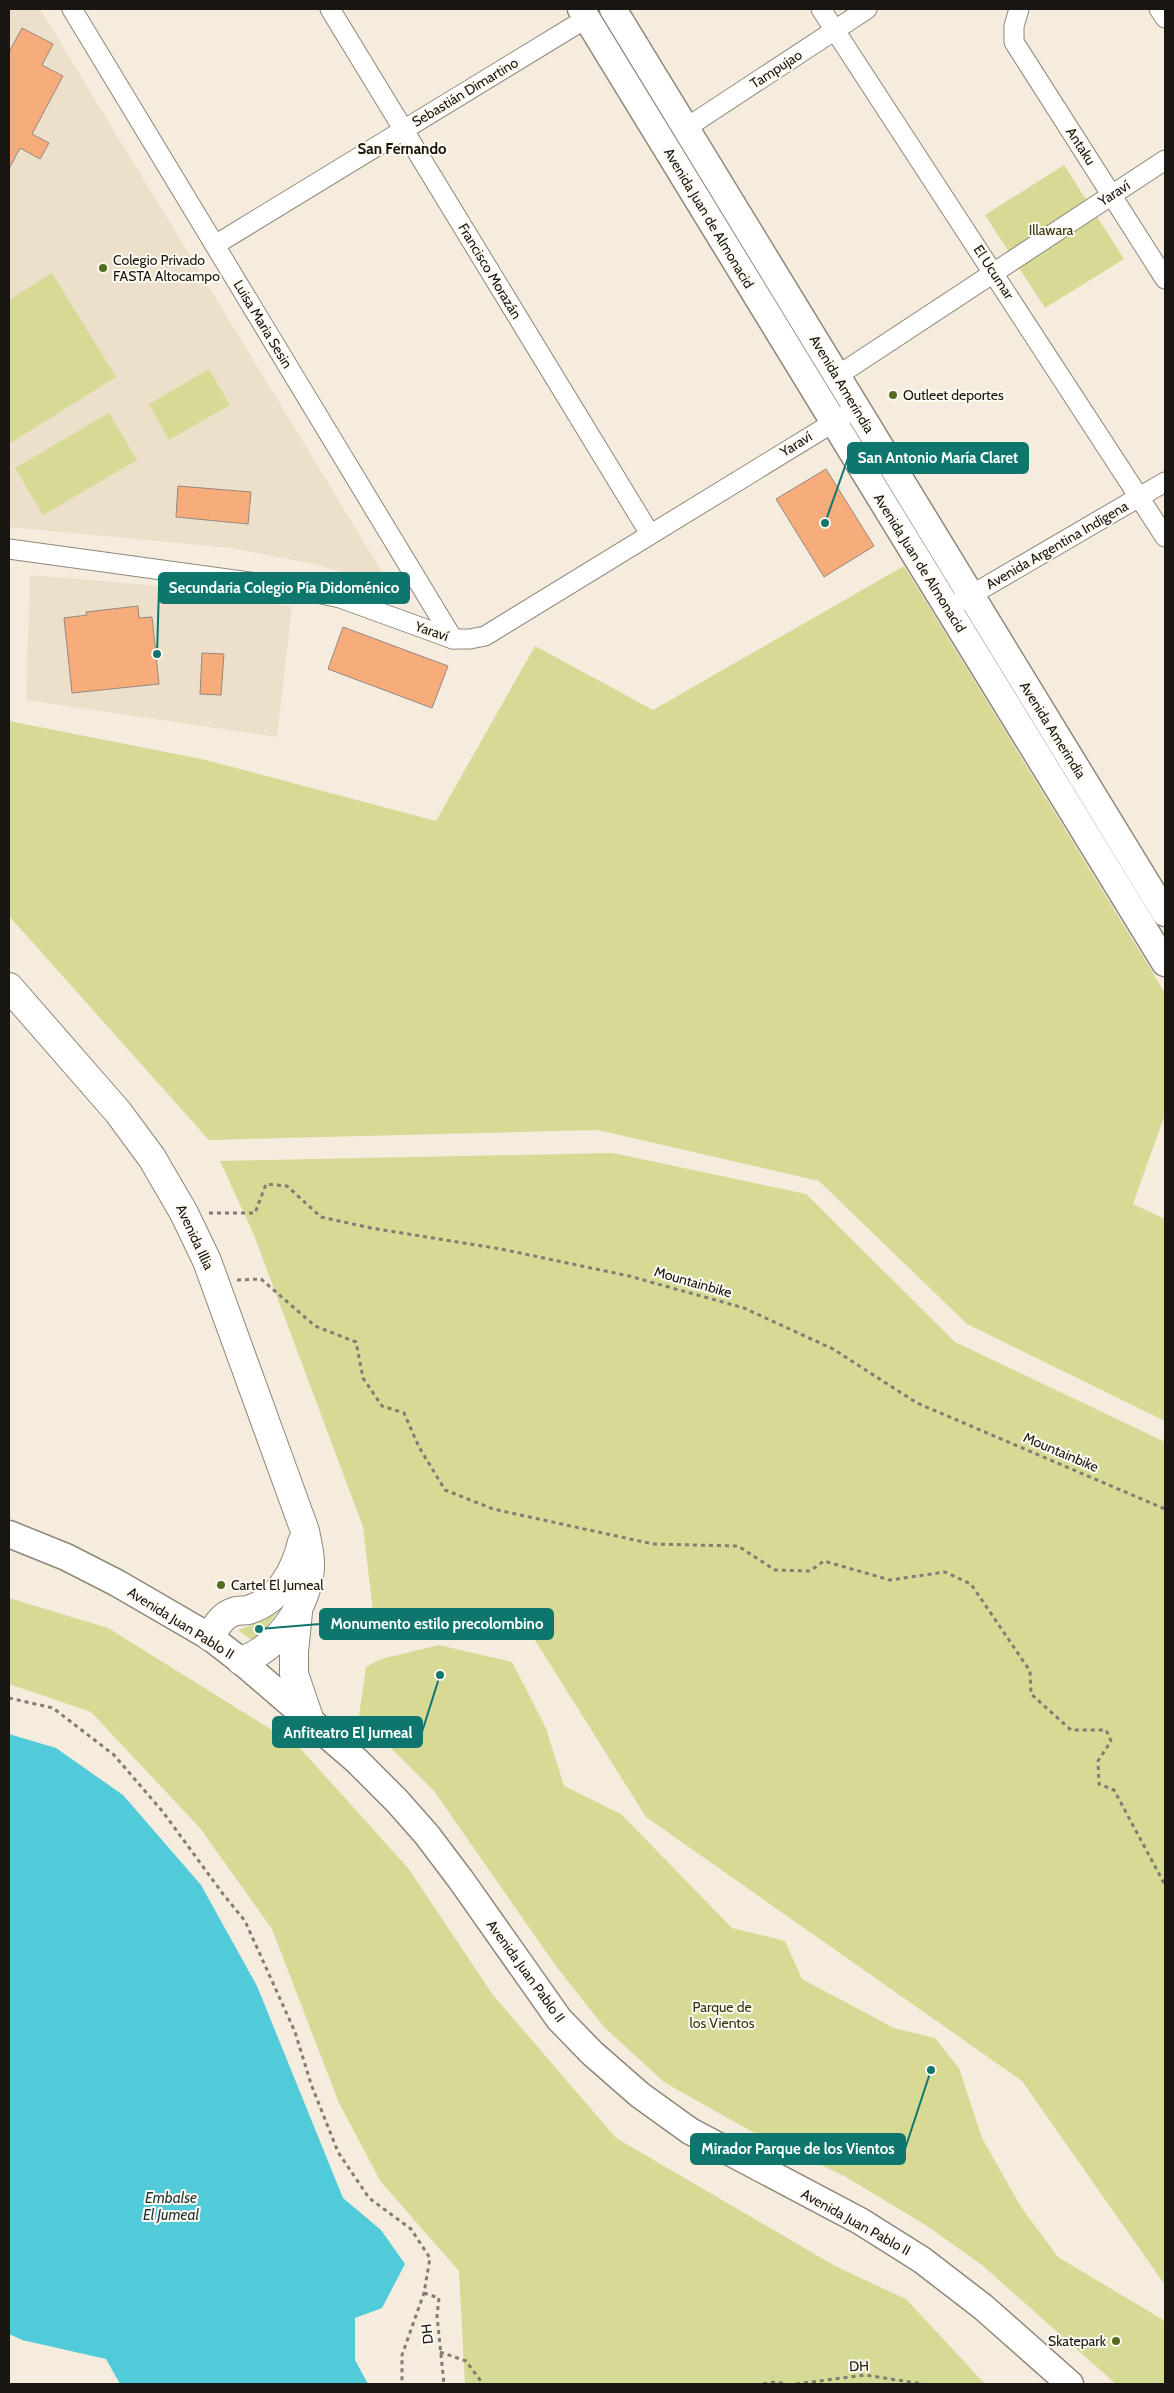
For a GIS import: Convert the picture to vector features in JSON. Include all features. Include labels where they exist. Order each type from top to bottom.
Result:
[{"type":"main road","name":"Avenida Illia","points":[[9,987],[118,1112],[152,1158],[184,1213],[215,1282],[305,1531],[310,1555],[309,1576],[299,1606],[294,1652],[294,1674],[309,1718]]},
{"type":"main road","points":[[210,1637],[218,1622],[232,1612],[249,1610],[267,1600],[283,1586],[298,1558],[305,1531]]},
{"type":"main road","name":"Avenida Illia","points":[[241,1661],[264,1651],[277,1639],[299,1606]]},
{"type":"street","name":"Luisa Maria Sesin","points":[[72,9],[454,639]]},
{"type":"street","name":"Francisco Morazán","points":[[330,9],[650,534]]},
{"type":"street","name":"Avenida Amerindia","points":[[613,9],[1165,913]]},
{"type":"street","name":"El Ucumar","points":[[821,9],[1165,537]]},
{"type":"street","name":"Tampujao","points":[[686,128],[867,9]]},
{"type":"street","name":"Antaku","points":[[1020,9],[1014,26],[1014,42],[1165,279]]},
{"type":"street","points":[[1159,9],[1165,18]]},
{"type":"street","name":"Sebastián Dimartino","points":[[214,245],[404,130],[584,14]]},
{"type":"street","name":"Avenida Juan de Almonacid","points":[[584,14],[1165,964]]},
{"type":"street","name":"Yaraví","points":[[837,376],[1165,160]]},
{"type":"street","name":"Yaraví","points":[[9,549],[294,588],[340,598],[454,639],[470,639],[485,636],[856,408]]},
{"type":"street","name":"Avenida Argentina Indígena","points":[[948,608],[1165,482]]},
{"type":"street","points":[[1143,928],[1165,913]]},
{"type":"street","name":"Avenida Juan Pablo II","points":[[9,1534],[66,1557],[117,1583],[210,1637],[241,1661],[357,1761],[427,1835],[559,2019],[592,2053],[640,2095],[690,2131],[860,2221],[922,2260],[983,2307],[1070,2384]]},
{"type":"path","name":"Mountainbike","points":[[206,1214],[255,1213],[266,1184],[287,1186],[321,1217],[371,1228],[501,1249],[629,1276],[744,1308],[833,1349],[917,1403],[1165,1509]]},
{"type":"path","points":[[215,1282],[261,1279],[315,1326],[356,1342],[363,1378],[382,1406],[404,1414],[419,1447],[445,1490],[493,1509],[653,1544],[738,1546],[775,1570],[810,1571],[824,1561],[890,1580],[944,1572],[971,1584],[1030,1671],[1031,1694],[1072,1730],[1106,1730],[1111,1741],[1098,1761],[1099,1784],[1114,1790],[1165,1885]]},
{"type":"path","points":[[9,1698],[53,1708],[114,1755],[163,1812],[223,1894],[246,1921],[295,2032],[311,2084],[338,2152],[369,2198],[411,2229],[430,2258],[424,2292],[402,2355],[402,2384]]},
{"type":"path","name":"DH","points":[[424,2292],[438,2298],[437,2316],[444,2384]]},
{"type":"path","points":[[440,2352],[466,2361],[483,2384]]},
{"type":"path","name":"DH","points":[[796,2384],[865,2375],[923,2384]]},
{"type":"path","points":[[763,2384],[775,2382],[786,2384]]},
{"type":"shaded area","name":"Colegio Privado FASTA Altocampo","points":[[9,9],[40,9],[381,570],[374,581],[314,564],[231,548],[9,527]]},
{"type":"shaded area","points":[[30,575],[198,589],[292,607],[277,737],[26,700]]},
{"type":"green space","name":"Illawara","points":[[1064,165],[1124,259],[1045,308],[985,215]]},
{"type":"green space","points":[[52,273],[116,377],[9,444],[9,300]]},
{"type":"green space","points":[[209,369],[230,405],[169,440],[149,404]]},
{"type":"green space","points":[[109,413],[137,460],[43,515],[15,468]]},
{"type":"green space","points":[[904,566],[1165,993],[1165,1114],[1133,1204],[1165,1219],[1165,1421],[967,1324],[819,1181],[598,1130],[209,1140],[9,916],[9,721],[206,760],[436,821],[535,646],[653,710]]},
{"type":"green space","points":[[613,1153],[806,1194],[955,1342],[1165,1442],[1165,2285],[1022,2081],[646,1817],[516,1610],[373,1611],[363,1527],[254,1235],[220,1161]]},
{"type":"green space","points":[[9,1598],[108,1628],[298,1746],[408,1868],[493,1995],[616,2138],[835,2266],[906,2299],[985,2384],[465,2384],[459,2271],[381,2182],[339,2103],[272,1929],[200,1828],[91,1712],[9,1684]]},
{"type":"green space","points":[[282,1604],[264,1631],[258,1645],[238,1630],[252,1625]]},
{"type":"green space","name":"Parque de los Vientos","points":[[439,1645],[512,1662],[546,1728],[564,1786],[621,1814],[732,1928],[785,1941],[802,1979],[894,2028],[935,2038],[959,2068],[982,2138],[1021,2207],[1058,2257],[1165,2321],[1165,2384],[1116,2384],[982,2265],[927,2226],[846,2177],[747,2129],[664,2082],[604,2027],[556,1966],[434,1791],[359,1716],[366,1667],[381,1659]]},
{"type":"water","name":"Embalse El Jumeal","points":[[9,1734],[56,1748],[123,1795],[201,1885],[257,1986],[343,2198],[381,2230],[405,2264],[382,2308],[355,2318],[355,2360],[368,2384],[120,2384],[106,2359],[22,2340],[9,2334]]},
{"type":"building","points":[[22,28],[53,44],[42,65],[63,76],[32,134],[49,143],[40,159],[20,148],[9,169],[9,52]]},
{"type":"building","points":[[826,469],[874,546],[824,577],[776,499]]},
{"type":"building","points":[[178,486],[251,492],[248,524],[176,517]]},
{"type":"building","points":[[138,606],[139,618],[152,617],[159,684],[72,693],[64,618],[87,615],[86,612]]},
{"type":"building","points":[[343,627],[448,666],[432,708],[328,669]]},
{"type":"building","points":[[202,653],[224,654],[221,695],[200,694]]},
{"type":"place","name":"Colegio Privado FASTA Altocampo","points":[[103,268]]},
{"type":"place","name":"Outleet deportes","points":[[893,395]]},
{"type":"place","name":"San Antonio María Claret","points":[[825,523]]},
{"type":"place","name":"Secundaria Colegio Pía Didoménico","points":[[157,654]]},
{"type":"place","name":"Cartel El Jumeal","points":[[221,1585]]},
{"type":"place","name":"Monumento estilo precolombino","points":[[259,1629]]},
{"type":"place","name":"Anfiteatro El Jumeal","points":[[440,1675]]},
{"type":"place","name":"Mirador Parque de los Vientos","points":[[931,2070]]},
{"type":"place","name":"Skatepark","points":[[1116,2341]]},
{"type":"district","name":"San Fernando","points":[[402,149]]}]
